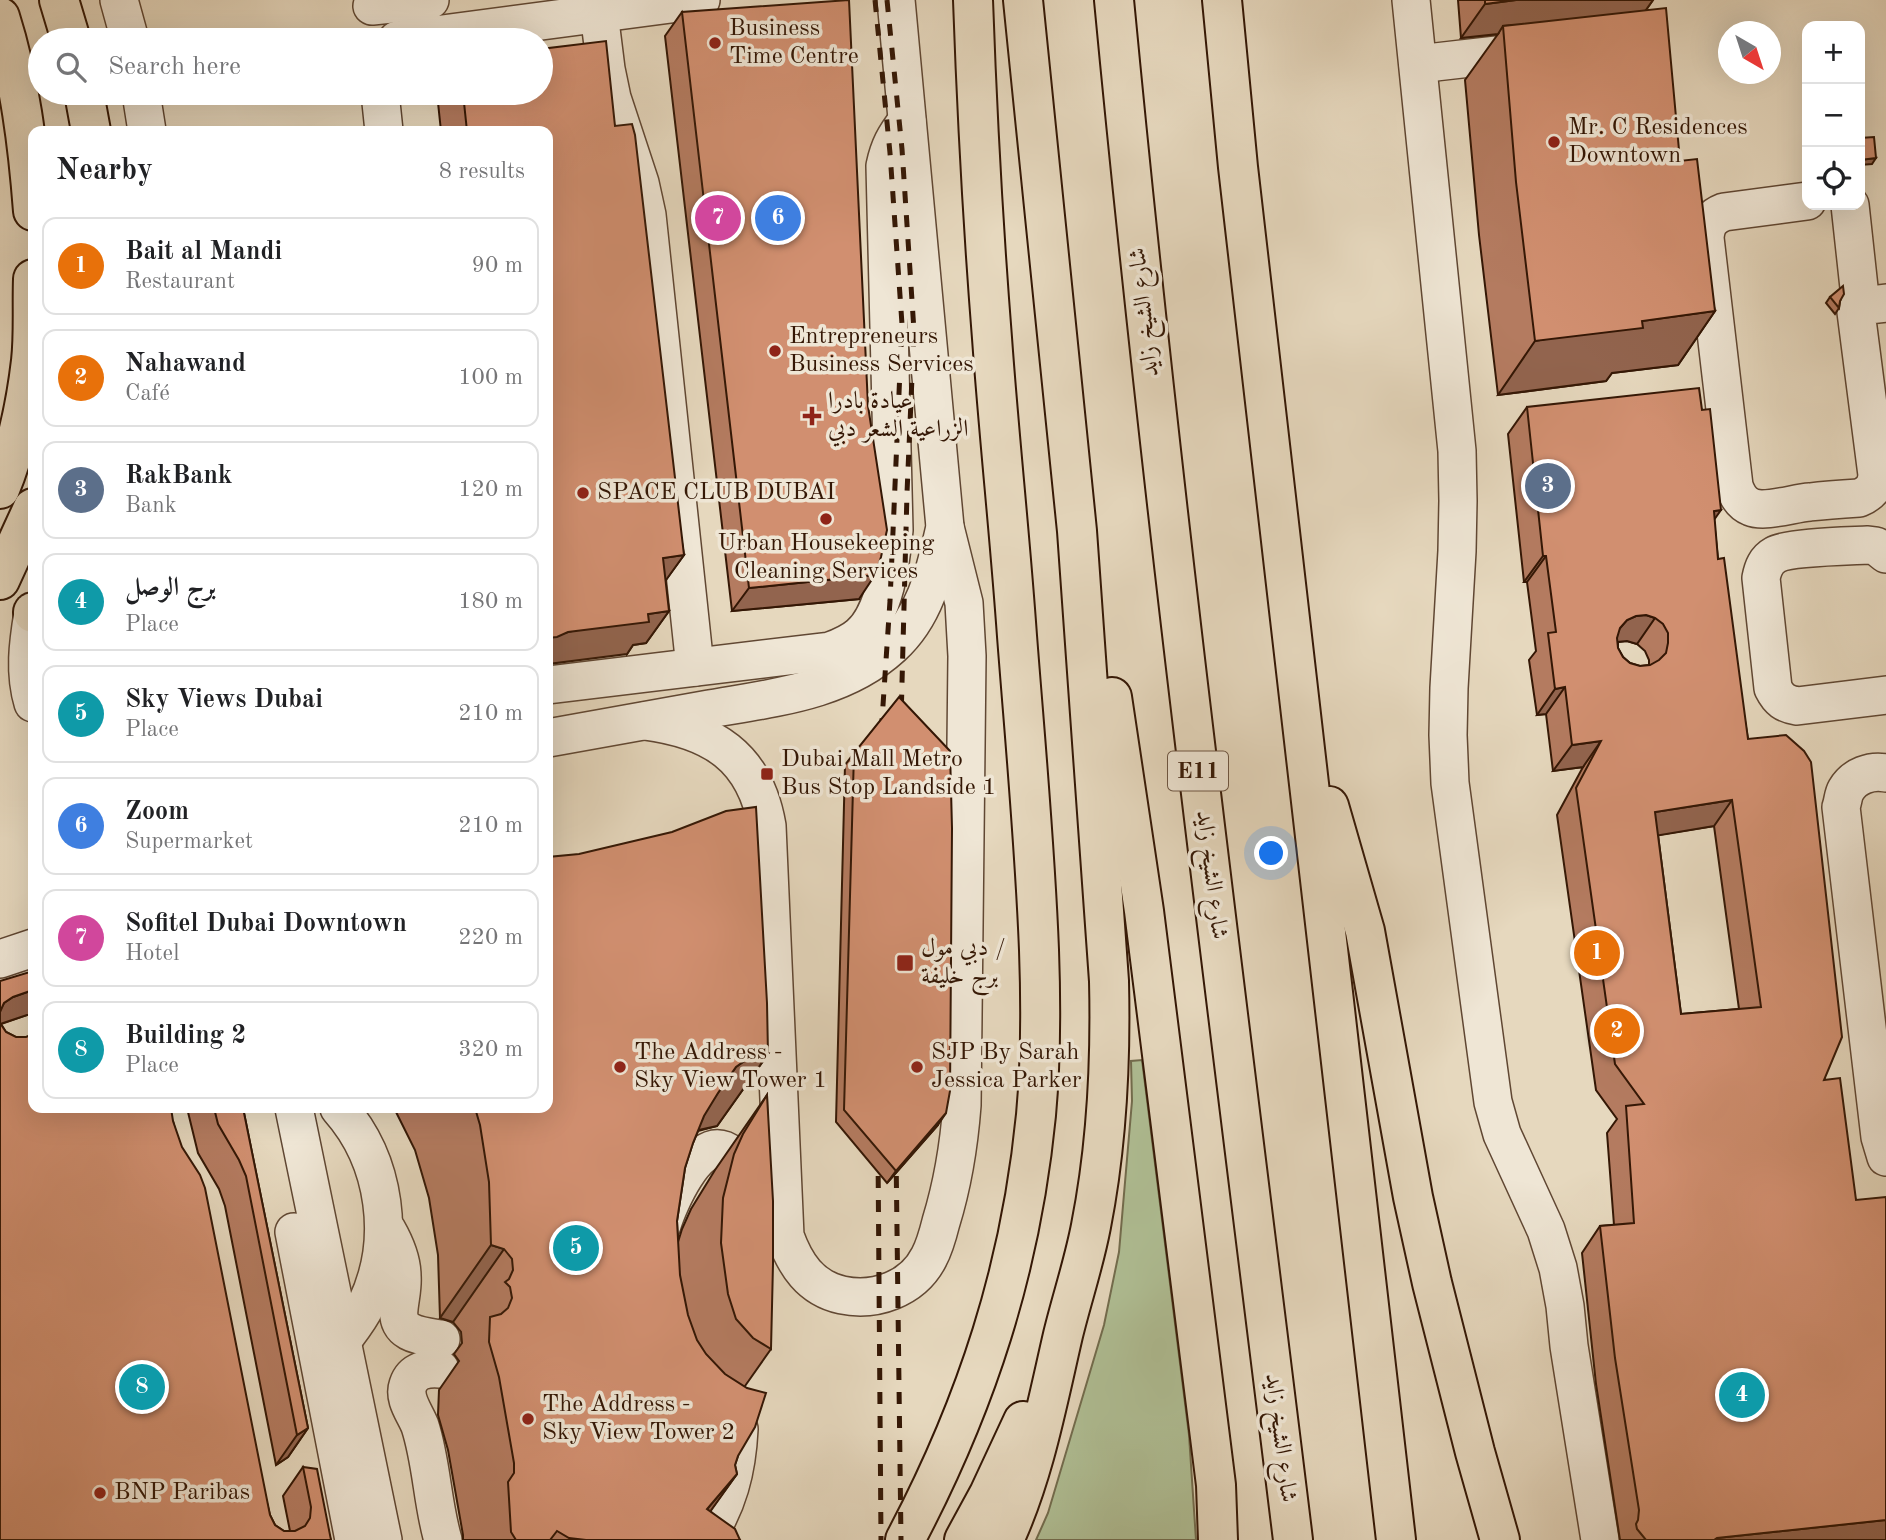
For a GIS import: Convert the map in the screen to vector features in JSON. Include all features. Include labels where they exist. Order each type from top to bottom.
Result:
[{"type":"main road","points":[[59,0],[67,28]]},
{"type":"main road","points":[[905,1540],[962,1421],[985,1361],[1003,1300],[1029,1175],[1037,1111],[1040,1047],[1035,862],[990,316],[973,0]]},
{"type":"main road","points":[[1004,1540],[1040,1435],[1091,1226],[1108,1104],[1110,1043],[1109,981],[1077,531],[1023,0]]},
{"type":"main road","name":"شارع الشيخ زايد","points":[[1114,0],[1135,224],[1188,690],[1293,1540]]},
{"type":"main road","points":[[1222,0],[1238,167],[1396,1540]]},
{"type":"main road","points":[[0,17],[15,73],[28,150]]},
{"type":"main road","points":[[86,105],[89,126]]},
{"type":"main road","points":[[0,389],[28,307]]},
{"type":"main road","points":[[0,489],[21,418],[28,377]]},
{"type":"main road","points":[[0,580],[28,519]]},
{"type":"main road","points":[[1077,531],[1087,552],[1096,590],[1144,911],[1216,1485],[1218,1540]]},
{"type":"main road","points":[[1300,707],[1365,931],[1413,1197],[1432,1283],[1468,1428],[1500,1540]]},
{"type":"main road","points":[[964,1540],[1005,1463],[1063,1334]]},
{"type":"street","points":[[118,0],[126,28]]},
{"type":"street","points":[[373,15],[430,0]]},
{"type":"street","points":[[487,28],[701,0]]},
{"type":"street","points":[[645,721],[681,727],[720,745],[739,761],[750,775],[764,808],[767,825],[785,1236],[792,1256],[812,1280],[838,1295],[859,1298],[880,1295],[899,1288],[916,1275],[928,1259],[954,1173],[959,1139],[962,1105],[968,656],[964,603],[945,527],[896,0]]},
{"type":"street","points":[[1411,0],[1457,451],[1457,551],[1448,735],[1450,783],[1493,1102],[1502,1134],[1546,1230],[1558,1268],[1600,1540]]},
{"type":"street","points":[[599,13],[612,98],[640,183],[647,215],[695,667]]},
{"type":"street","points":[[1418,64],[1561,47]]},
{"type":"street","points":[[143,105],[146,126]]},
{"type":"street","points":[[381,105],[383,126]]},
{"type":"street","points":[[553,684],[830,651],[847,645],[861,634],[872,620],[887,579],[894,530],[886,166],[888,150],[894,137],[908,120]]},
{"type":"street","points":[[1802,202],[1724,212],[1709,221],[1706,229],[1734,486],[1737,495],[1753,508],[1860,498],[1867,495],[1876,483],[1872,313],[1851,210]]},
{"type":"street","points":[[553,737],[788,695],[831,683],[865,668],[894,645],[917,615],[933,582],[945,527]]},
{"type":"street","points":[[1882,548],[1868,545],[1782,552],[1767,561],[1761,578],[1773,688],[1779,699],[1788,705],[1797,706],[1886,695]]},
{"type":"street","points":[[0,662],[28,620]]},
{"type":"street","points":[[28,640],[28,673]]},
{"type":"street","points":[[1886,774],[1876,771],[1859,777],[1846,790],[1841,807],[1880,1137],[1886,1157]]},
{"type":"street","points":[[0,959],[28,950]]},
{"type":"street","points":[[271,1113],[338,1462],[373,1538]]},
{"type":"street","points":[[295,1113],[358,1417],[373,1538]]},
{"type":"street","points":[[342,1341],[366,1306],[375,1284],[383,1222],[373,1165],[361,1139],[344,1113]]},
{"type":"street","points":[[652,1260],[664,1217],[678,1187],[705,1151],[716,1147],[727,1151],[734,1159],[740,1226]]},
{"type":"street","points":[[373,1538],[442,1527],[426,1450],[418,1420],[407,1395],[412,1376],[420,1370],[430,1368],[440,1354],[402,1326],[398,1311],[402,1289],[401,1266],[394,1243],[383,1222]]},
{"type":"street","points":[[705,1540],[718,1521],[732,1486],[738,1448],[741,1393]]},
{"type":"street","points":[[304,1476],[338,1462],[358,1417]]},
{"type":"street","points":[[702,1439],[710,1444],[738,1448]]},
{"type":"green space","points":[[1142,1060],[1189,1435],[1196,1540],[1036,1540],[1048,1513],[1104,1325],[1119,1252],[1132,1101],[1131,1061]]},
{"type":"building","points":[[849,0],[868,406],[887,530],[875,575],[749,588],[682,12]]},
{"type":"building","points":[[1485,0],[1516,0],[1485,4]]},
{"type":"building","points":[[1666,8],[1680,161],[1697,159],[1715,311],[1642,321],[1643,328],[1535,341],[1516,182],[1503,26]]},
{"type":"building","points":[[606,41],[615,126],[632,124],[635,135],[684,555],[663,558],[669,611],[648,614],[649,622],[568,632],[553,637],[553,126],[466,126],[464,105],[553,105],[553,48]]},
{"type":"building","points":[[1874,137],[1876,158],[1865,159],[1865,138]]},
{"type":"building","points":[[1843,286],[1844,294],[1839,308],[1830,297]]},
{"type":"building","points":[[1699,388],[1702,410],[1710,409],[1721,510],[1714,511],[1718,559],[1724,558],[1748,739],[1786,735],[1804,751],[1811,762],[1842,1037],[1824,1080],[1840,1078],[1856,1200],[1886,1197],[1886,1520],[1714,1540],[1646,1540],[1637,1529],[1639,1510],[1615,1358],[1600,1226],[1634,1223],[1626,1106],[1644,1104],[1615,1064],[1576,788],[1601,741],[1572,745],[1565,687],[1555,689],[1548,633],[1556,632],[1546,556],[1543,556],[1527,407]],"holes":[[[1646,615],[1663,624],[1668,633],[1668,643],[1666,653],[1659,660],[1640,666],[1623,657],[1617,638],[1620,628],[1627,620]],[[1732,800],[1761,1007],[1681,1014],[1655,812]]]},
{"type":"building","name":"دبي مول / برج خليفة","points":[[899,697],[950,751],[952,828],[950,1091],[946,1113],[896,1171],[844,1110],[854,753]]},
{"type":"building","points":[[756,807],[768,1054],[750,1057],[736,1067],[704,1116],[685,1168],[677,1221],[680,1275],[688,1315],[697,1340],[725,1374],[747,1388],[766,1393],[755,1427],[738,1456],[735,1465],[737,1474],[707,1509],[735,1529],[740,1540],[586,1540],[569,1538],[557,1531],[550,1540],[516,1540],[511,1532],[508,1482],[514,1473],[514,1463],[499,1377],[489,1342],[490,1317],[501,1314],[508,1308],[512,1298],[510,1287],[505,1282],[513,1270],[512,1259],[504,1249],[491,1245],[489,1182],[476,1113],[553,1113],[553,857],[579,854],[672,832],[726,811]]},
{"type":"building","points":[[28,973],[28,992],[4,1003],[0,1012],[0,981]]},
{"type":"building","points":[[0,1023],[6,1032],[16,1037],[28,1036],[28,1113],[172,1113],[182,1147],[205,1188],[270,1515],[275,1525],[284,1531],[295,1531],[305,1526],[310,1518],[311,1507],[303,1467],[317,1469],[331,1540],[0,1540]]},
{"type":"building","points":[[767,1095],[773,1201],[771,1349],[753,1338],[736,1319],[728,1294],[721,1243],[723,1198],[734,1154]]},
{"type":"building","points":[[215,1113],[244,1113],[308,1428],[297,1435],[246,1176],[218,1124]]},
{"type":"railway","points":[[875,0],[890,153],[902,324],[890,601],[881,735]]},
{"type":"railway","points":[[887,0],[902,149],[914,331],[901,721]]},
{"type":"railway","points":[[878,1152],[881,1540]]},
{"type":"railway","points":[[896,1152],[901,1540]]},
{"type":"place","name":"Business Time Centre","points":[[715,43]]},
{"type":"place","name":"Mr. C Residences Downtown","points":[[1554,142]]},
{"type":"place","name":"Sofitel Dubai Downtown","points":[[718,218]]},
{"type":"place","name":"Zoom","points":[[778,218]]},
{"type":"place","name":"Entrepreneurs Business Services","points":[[775,351]]},
{"type":"place","name":"عيادة بادرا الزراعية الشعر دبي","points":[[812,416]]},
{"type":"place","name":"RakBank","points":[[1548,486]]},
{"type":"place","name":"SPACE CLUB DUBAI","points":[[583,493]]},
{"type":"place","name":"Urban Housekeeping Cleaning Services","points":[[826,519]]},
{"type":"place","name":"Dubai Mall Metro Bus Stop Landside 1","points":[[767,774]]},
{"type":"place","name":"Bait al Mandi","points":[[1597,953]]},
{"type":"place","name":"دبي مول / برج خليفة","points":[[905,963]]},
{"type":"place","name":"Nahawand","points":[[1617,1031]]},
{"type":"place","name":"The Address - Sky View Tower 1","points":[[620,1067]]},
{"type":"place","name":"SJP By Sarah Jessica Parker","points":[[917,1067]]},
{"type":"place","name":"Sky Views Dubai","points":[[576,1248]]},
{"type":"place","name":"Building 2","points":[[142,1387]]},
{"type":"place","name":"برج الوصل","points":[[1742,1395]]},
{"type":"place","name":"The Address - Sky View Tower 2","points":[[528,1419]]},
{"type":"place","name":"BNP Paribas","points":[[100,1493]]}]
